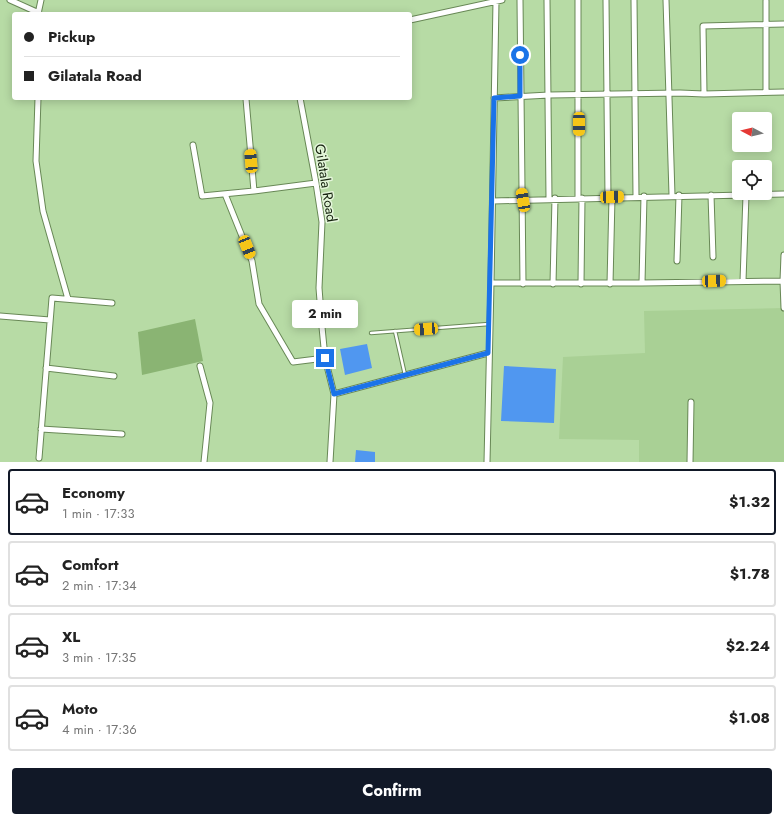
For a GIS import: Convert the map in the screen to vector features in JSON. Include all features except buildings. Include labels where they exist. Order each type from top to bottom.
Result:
[{"type":"street","points":[[10,0],[35,12]]},
{"type":"street","points":[[39,12],[41,0]]},
{"type":"street","points":[[520,0],[523,284]]},
{"type":"street","points":[[547,0],[553,284]]},
{"type":"street","points":[[578,0],[581,284]]},
{"type":"street","points":[[606,0],[606,94],[610,197],[610,284]]},
{"type":"street","points":[[634,0],[636,196]]},
{"type":"street","points":[[666,0],[672,195]]},
{"type":"street","points":[[412,20],[499,1],[494,98],[487,462]]},
{"type":"street","points":[[766,1],[766,92]]},
{"type":"street","points":[[704,94],[703,26],[784,24]]},
{"type":"street","points":[[494,98],[549,95],[784,92]]},
{"type":"street","points":[[38,100],[37,168],[43,211],[68,299]]},
{"type":"street","points":[[246,100],[254,191]]},
{"type":"street","name":"Gilatala Road","points":[[300,100],[322,222],[319,288],[325,358],[334,394],[330,462]]},
{"type":"street","points":[[193,145],[202,196],[316,183]]},
{"type":"street","points":[[225,194],[252,261],[259,304],[293,362],[325,358]]},
{"type":"street","points":[[772,194],[784,194]]},
{"type":"street","points":[[493,200],[672,195],[732,195]]},
{"type":"street","points":[[677,261],[679,195]]},
{"type":"street","points":[[711,195],[713,257]]},
{"type":"street","points":[[642,283],[644,196]]},
{"type":"street","points":[[743,280],[746,200]]},
{"type":"street","points":[[784,255],[784,308]]},
{"type":"street","points":[[491,284],[610,284],[743,280],[783,281]]},
{"type":"street","points":[[39,458],[52,298],[112,303]]},
{"type":"street","points":[[0,316],[50,320]]},
{"type":"street","points":[[334,394],[488,353]]},
{"type":"street","points":[[200,366],[210,404],[204,462]]},
{"type":"street","points":[[46,368],[114,376]]},
{"type":"street","points":[[690,462],[691,402]]},
{"type":"street","points":[[42,429],[122,434]]},
{"type":"lane","points":[[371,333],[489,324]]},
{"type":"lane","points":[[395,331],[405,375]]},
{"type":"shaded area","points":[[784,308],[784,462],[639,462],[639,440],[559,439],[563,357],[645,353],[644,311]]},
{"type":"shaded area","points":[[195,319],[203,361],[142,375],[138,332]]},
{"type":"water","points":[[367,344],[372,368],[345,375],[340,349]]},
{"type":"water","points":[[504,366],[556,369],[554,423],[501,421]]},
{"type":"water","points":[[356,450],[375,452],[375,462],[355,462]]},
{"type":"route","points":[[325,358],[334,394],[488,353],[493,214],[494,98],[520,96],[520,55]]}]
